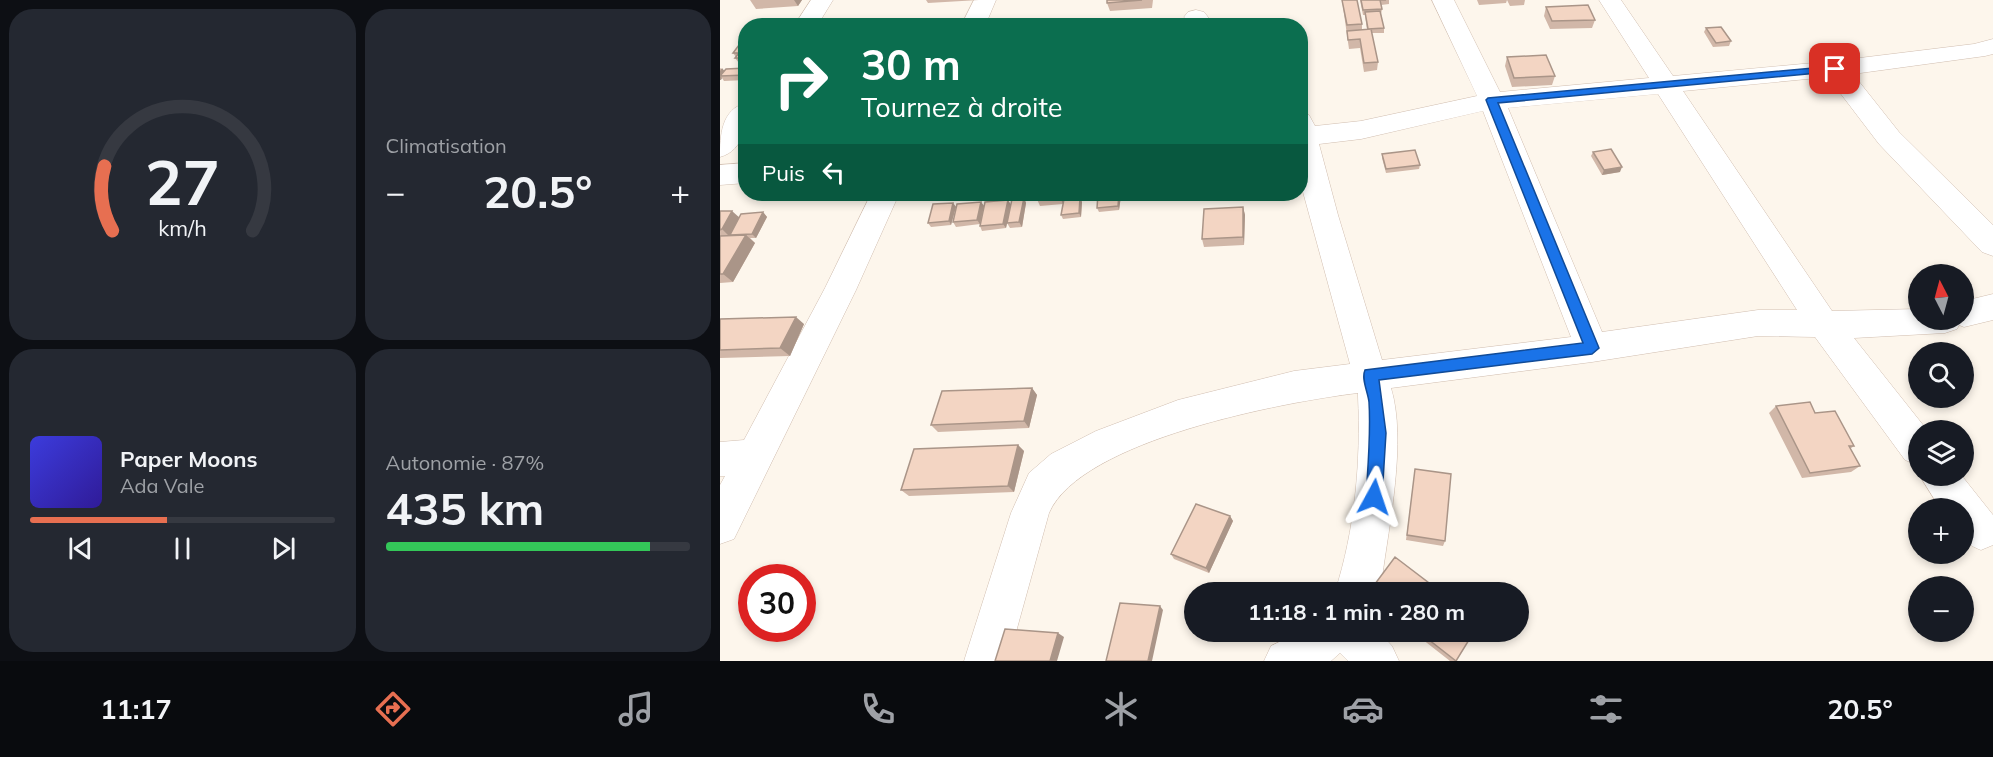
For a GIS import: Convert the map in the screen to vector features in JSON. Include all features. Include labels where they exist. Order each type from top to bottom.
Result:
[{"type":"street","points":[[810,18],[822,0]]},
{"type":"street","points":[[977,18],[986,0]]},
{"type":"street","points":[[1443,0],[1492,100],[1592,348]]},
{"type":"street","points":[[1610,0],[1824,325],[1908,435]]},
{"type":"street","points":[[1308,131],[1361,130],[1492,100],[1668,86],[1835,69],[1976,51],[1993,46]]},
{"type":"street","points":[[1835,69],[1889,138],[1993,244]]},
{"type":"street","points":[[720,148],[738,122]]},
{"type":"street","points":[[1308,158],[1376,396],[1378,433],[1376,480],[1363,568],[1358,582]]},
{"type":"street","points":[[720,176],[738,174]]},
{"type":"street","points":[[720,525],[737,458],[840,290],[882,201]]},
{"type":"street","points":[[1974,312],[1993,307]]},
{"type":"street","points":[[986,661],[1030,513],[1042,486],[1064,466],[1109,443],[1178,416],[1294,386],[1592,348],[1758,323],[1879,325],[1908,323]]},
{"type":"street","points":[[1947,486],[1981,531]]},
{"type":"street","points":[[1286,661],[1321,642]]},
{"type":"street","points":[[1359,642],[1377,661]]},
{"type":"building","points":[[1107,0],[1142,0],[1107,3]]},
{"type":"building","points":[[1342,0],[1357,0],[1362,24],[1347,25]]},
{"type":"building","points":[[1361,0],[1380,0],[1382,9],[1363,10]]},
{"type":"building","points":[[1588,5],[1595,20],[1552,21],[1546,7]]},
{"type":"building","points":[[1380,11],[1384,28],[1368,29],[1365,12]]},
{"type":"building","points":[[1721,27],[1731,41],[1716,43],[1706,28]]},
{"type":"building","points":[[1371,29],[1378,62],[1364,63],[1360,39],[1348,40],[1347,31]]},
{"type":"building","points":[[1546,55],[1555,76],[1514,78],[1507,57]]},
{"type":"building","points":[[738,68],[738,75],[720,76],[726,69]]},
{"type":"building","points":[[1611,149],[1622,167],[1604,170],[1593,152]]},
{"type":"building","points":[[1415,150],[1420,165],[1386,169],[1382,154]]},
{"type":"building","points":[[1008,201],[1003,224],[980,226],[985,202]]},
{"type":"building","points":[[1012,201],[1023,201],[1019,222],[1007,223]]},
{"type":"building","points":[[1064,201],[1080,201],[1079,213],[1061,215]]},
{"type":"building","points":[[1098,201],[1118,201],[1118,206],[1097,208]]},
{"type":"building","points":[[981,202],[977,220],[953,222],[957,204]]},
{"type":"building","points":[[953,203],[949,221],[928,223],[933,204]]},
{"type":"building","points":[[1243,207],[1243,237],[1202,239],[1204,209]]},
{"type":"building","points":[[720,211],[732,211],[720,230]]},
{"type":"building","points":[[763,212],[752,234],[730,235],[741,214]]},
{"type":"building","points":[[746,235],[723,274],[720,274],[720,236]]},
{"type":"building","points":[[796,317],[780,348],[720,350],[720,319]]},
{"type":"building","points":[[1032,388],[1024,421],[931,425],[942,391]]},
{"type":"building","points":[[1810,402],[1815,413],[1835,411],[1854,446],[1849,446],[1860,466],[1810,473],[1776,406]]},
{"type":"building","points":[[1018,445],[1008,486],[901,490],[914,449]]},
{"type":"building","points":[[1415,469],[1451,474],[1445,541],[1407,535]]},
{"type":"building","points":[[1196,504],[1230,516],[1206,568],[1171,554]]},
{"type":"building","points":[[1395,557],[1428,582],[1376,582]]},
{"type":"building","points":[[1120,603],[1160,606],[1148,661],[1106,661]]},
{"type":"building","points":[[1005,629],[1058,633],[1050,661],[995,661]]},
{"type":"building","points":[[1432,642],[1468,642],[1456,661]]},
{"type":"route","points":[[1374,497],[1378,433],[1376,396],[1370,375],[1592,348],[1492,100],[1668,86],[1835,69]]}]
